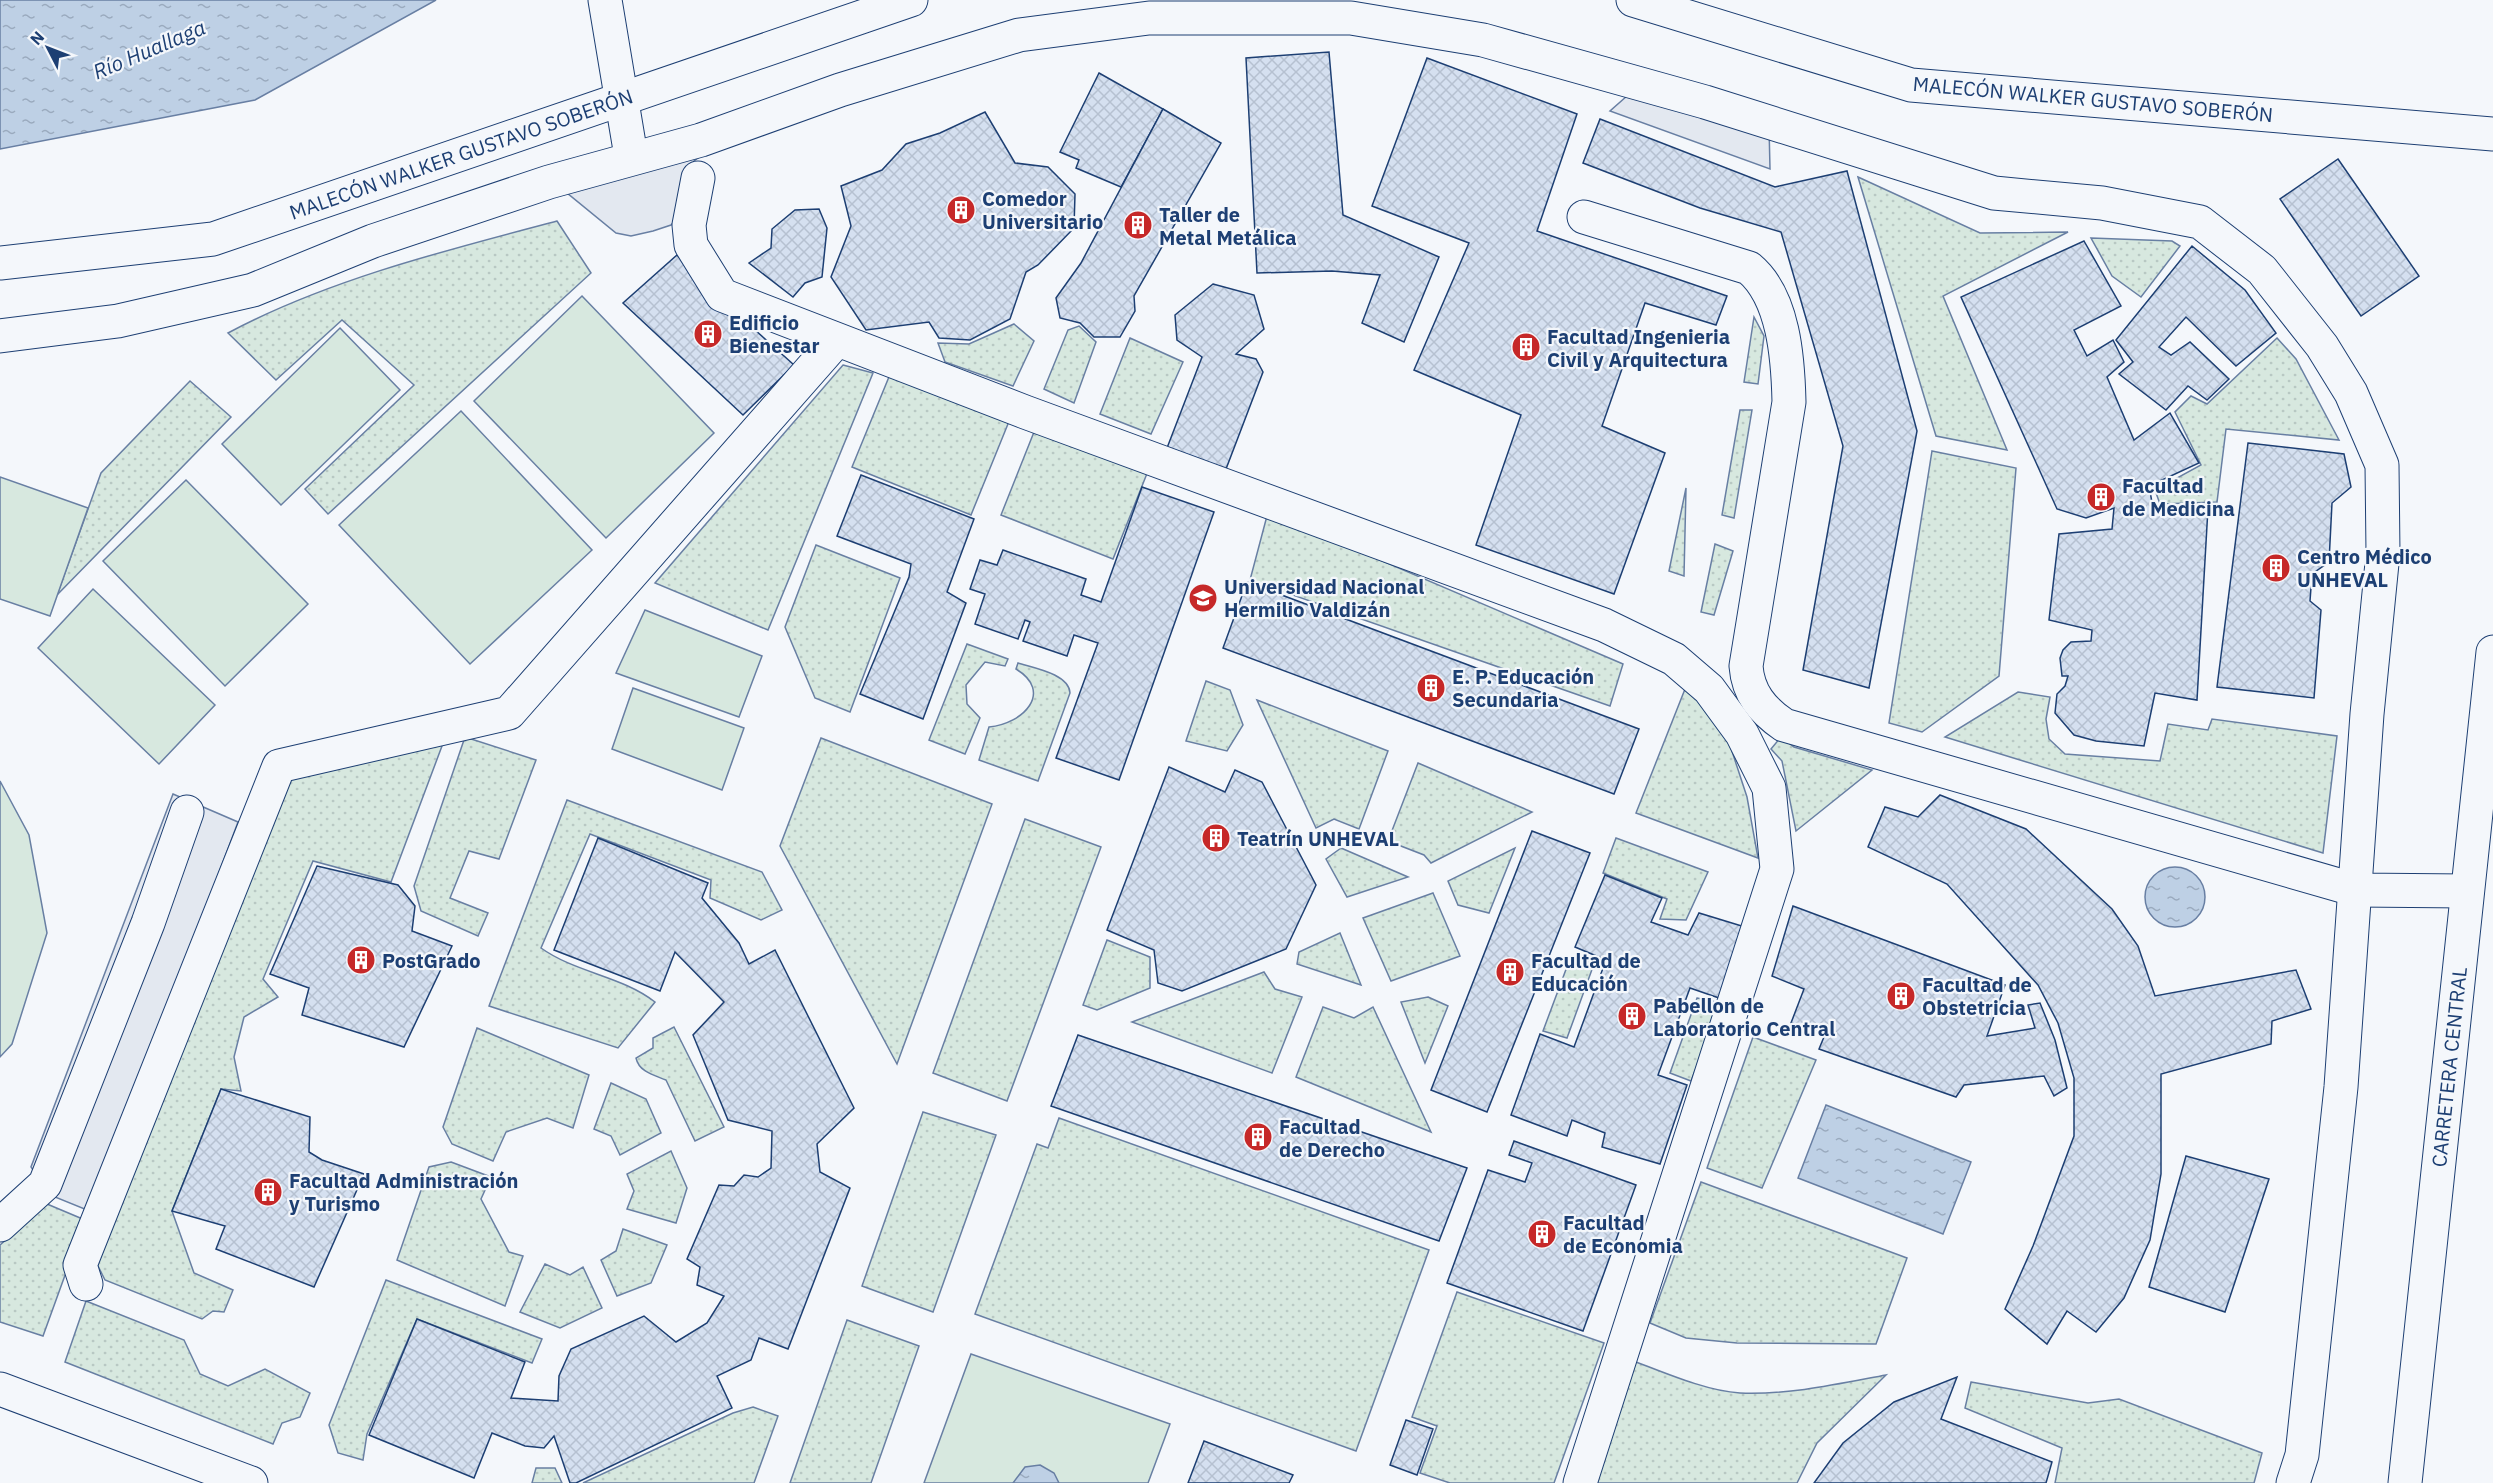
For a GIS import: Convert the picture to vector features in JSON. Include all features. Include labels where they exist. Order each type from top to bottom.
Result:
[{"type":"main road","name":"MALECÓN WALKER GUSTAVO SOBERÓN","points":[[0,263],[213,239],[911,0]]},
{"type":"main road","name":"MALECÓN WALKER GUSTAVO SOBERÓN","points":[[1633,0],[1911,85],[2493,134]]},
{"type":"main road","points":[[606,7],[629,144]]},
{"type":"main road","points":[[0,336],[118,321],[253,290],[374,242],[549,182],[701,140],[840,90],[1019,35],[1149,18],[1351,18],[1483,40],[1705,102],[1994,193],[2102,203],[2200,222],[2262,270],[2322,346],[2351,393],[2382,465],[2383,553],[2367,714],[2341,1087],[2302,1455],[2293,1483]]},
{"type":"main road","points":[[698,178],[689,225],[691,245],[722,295],[836,341],[1604,625],[1674,659],[1709,689],[1742,734],[1769,788],[1777,869],[1580,1483]]},
{"type":"main road","points":[[1584,217],[1749,268],[1762,278],[1778,316],[1789,378],[1789,402],[1746,666],[1747,683],[1769,714],[1784,725],[2356,890],[2467,891]]},
{"type":"main road","points":[[86,1284],[80,1264],[279,766],[509,713],[836,341]]},
{"type":"main road","name":"CARRETERA CENTRAL","points":[[2405,1483],[2493,652]]},
{"type":"main road","points":[[0,1225],[45,1184],[148,923],[187,812]]},
{"type":"main road","points":[[0,1389],[251,1483]]},
{"type":"shaded area","points":[[1636,88],[1769,126],[1770,169],[1610,111]]},
{"type":"shaded area","points":[[708,151],[694,161],[687,207],[671,225],[653,231],[631,236],[616,233],[561,188]]},
{"type":"shaded area","points":[[1858,177],[1980,233],[2068,232],[1943,296],[2007,450],[1936,436]]},
{"type":"shaded area","points":[[557,221],[591,273],[328,514],[305,489],[414,385],[342,320],[276,380],[228,333],[306,297],[388,268]]},
{"type":"shaded area","points":[[2091,238],[2172,241],[2180,246],[2141,297],[2112,276]]},
{"type":"shaded area","points":[[582,296],[714,433],[606,538],[474,401]]},
{"type":"shaded area","points":[[1754,317],[1764,336],[1758,384],[1744,382]]},
{"type":"shaded area","points":[[1014,324],[1034,341],[1013,386],[945,362],[938,343],[969,344]]},
{"type":"shaded area","points":[[1079,326],[1096,342],[1074,403],[1044,389],[1068,330]]},
{"type":"shaded area","points":[[340,328],[400,390],[281,505],[222,444]]},
{"type":"shaded area","points":[[1130,338],[1183,362],[1151,434],[1100,414]]},
{"type":"shaded area","points":[[2277,338],[2296,359],[2339,440],[2226,429],[2217,502],[2160,504],[2155,490],[2201,465],[2175,412],[2191,396],[2207,404]]},
{"type":"shaded area","points":[[843,365],[873,373],[768,630],[655,583]]},
{"type":"shaded area","points":[[891,372],[1010,419],[971,515],[852,467]]},
{"type":"shaded area","points":[[190,381],[231,417],[57,595],[101,473]]},
{"type":"shaded area","points":[[1740,410],[1752,410],[1734,518],[1722,515]]},
{"type":"shaded area","points":[[461,411],[592,550],[470,664],[339,525]]},
{"type":"shaded area","points":[[1036,427],[1148,471],[1113,559],[1001,515]]},
{"type":"shaded area","points":[[1932,451],[2016,468],[1999,676],[1922,732],[1889,723]]},
{"type":"shaded area","points":[[0,477],[88,508],[50,616],[0,599]]},
{"type":"shaded area","points":[[186,480],[308,604],[225,686],[103,561]]},
{"type":"shaded area","points":[[1686,488],[1684,576],[1669,571]]},
{"type":"shaded area","points":[[1268,512],[1623,664],[1610,706],[1250,580]]},
{"type":"shaded area","points":[[1715,544],[1733,551],[1714,615],[1701,612]]},
{"type":"shaded area","points":[[816,545],[900,578],[850,712],[815,698],[785,627]]},
{"type":"shaded area","points":[[93,589],[215,705],[159,764],[38,648]]},
{"type":"shaded area","points":[[645,610],[762,656],[739,717],[616,673]]},
{"type":"shaded area","points":[[967,644],[1008,659],[1005,666],[985,662],[966,685],[967,704],[980,718],[965,754],[929,740]]},
{"type":"shaded area","points":[[1018,663],[1057,676],[1068,686],[1070,693],[1038,781],[979,760],[989,727],[1013,720],[1030,706],[1033,687],[1027,678],[1016,669]]},
{"type":"shaded area","points":[[1206,681],[1230,690],[1243,725],[1227,751],[1186,741]]},
{"type":"shaded area","points":[[1687,684],[1727,736],[1747,797],[1758,858],[1636,813]]},
{"type":"shaded area","points":[[633,688],[744,728],[722,790],[612,749]]},
{"type":"shaded area","points":[[2018,692],[2050,697],[2046,719],[2049,739],[2065,754],[2160,761],[2168,724],[2208,730],[2212,719],[2337,736],[2323,853],[1945,737]]},
{"type":"shaded area","points":[[1257,700],[1388,751],[1359,829],[1334,819],[1316,828]]},
{"type":"shaded area","points":[[465,737],[536,760],[499,859],[469,851],[450,898],[488,913],[478,936],[421,911],[414,886]]},
{"type":"shaded area","points":[[1781,737],[1794,747],[1872,770],[1796,831],[1782,761],[1771,749]]},
{"type":"shaded area","points":[[445,738],[391,882],[313,861],[263,979],[278,997],[244,1017],[234,1057],[241,1091],[221,1089],[172,1211],[194,1273],[233,1290],[224,1312],[213,1311],[202,1319],[105,1280],[96,1262],[286,775]]},
{"type":"shaded area","points":[[821,738],[992,804],[897,1064],[780,846]]},
{"type":"shaded area","points":[[1418,763],[1532,812],[1431,863],[1424,855],[1388,841]]},
{"type":"shaded area","points":[[0,781],[29,835],[47,933],[12,1044],[0,1057]]},
{"type":"shaded area","points":[[173,794],[238,822],[92,1212],[50,1195],[31,1167]]},
{"type":"shaded area","points":[[567,800],[762,872],[782,910],[761,920],[710,898],[711,880],[590,834],[541,948],[569,963],[628,986],[655,1002],[618,1048],[489,1006]]},
{"type":"shaded area","points":[[1025,819],[1101,847],[1007,1101],[933,1073]]},
{"type":"shaded area","points":[[1616,838],[1708,872],[1686,920],[1660,919],[1667,899],[1603,873]]},
{"type":"shaded area","points":[[1341,848],[1408,877],[1347,897],[1326,859]]},
{"type":"shaded area","points":[[1515,848],[1489,913],[1458,905],[1448,881]]},
{"type":"shaded area","points":[[1433,893],[1460,956],[1391,981],[1363,918]]},
{"type":"shaded area","points":[[1340,933],[1361,985],[1297,964],[1299,952]]},
{"type":"shaded area","points":[[1107,940],[1150,957],[1150,988],[1097,1010],[1083,1005]]},
{"type":"shaded area","points":[[1571,956],[1594,964],[1567,1038],[1543,1031]]},
{"type":"shaded area","points":[[1264,972],[1275,989],[1302,997],[1272,1073],[1132,1022]]},
{"type":"shaded area","points":[[1428,997],[1448,1006],[1425,1063],[1401,1002]]},
{"type":"shaded area","points":[[1697,998],[1721,1003],[1691,1081],[1670,1073]]},
{"type":"shaded area","points":[[1323,1007],[1354,1018],[1373,1007],[1431,1132],[1296,1077]]},
{"type":"shaded area","points":[[674,1027],[724,1127],[695,1141],[666,1080],[644,1070],[636,1058],[653,1048],[653,1038]]},
{"type":"shaded area","points":[[477,1028],[589,1075],[573,1128],[547,1118],[506,1132],[493,1161],[452,1144],[443,1127]]},
{"type":"shaded area","points":[[1753,1037],[1816,1060],[1762,1188],[1707,1168]]},
{"type":"shaded area","points":[[611,1083],[646,1099],[661,1133],[620,1155],[611,1136],[594,1129]]},
{"type":"shaded area","points":[[923,1112],[996,1135],[933,1312],[862,1286]]},
{"type":"shaded area","points":[[1059,1118],[1429,1250],[1356,1451],[975,1314],[1037,1144],[1048,1148]]},
{"type":"shaded area","points":[[671,1151],[687,1188],[676,1223],[627,1209],[634,1191],[627,1174]]},
{"type":"shaded area","points":[[451,1162],[491,1177],[481,1199],[509,1252],[523,1256],[505,1306],[397,1260],[429,1167]]},
{"type":"shaded area","points":[[1701,1182],[1907,1258],[1876,1344],[1737,1343],[1686,1338],[1650,1323]]},
{"type":"shaded area","points":[[47,1204],[85,1220],[43,1336],[0,1322],[0,1245]]},
{"type":"shaded area","points":[[623,1229],[667,1245],[651,1283],[617,1296],[601,1260],[616,1251]]},
{"type":"shaded area","points":[[545,1264],[570,1275],[583,1267],[602,1308],[560,1328],[520,1312]]},
{"type":"shaded area","points":[[386,1280],[542,1339],[532,1363],[417,1319],[367,1434],[363,1460],[338,1453],[329,1425]]},
{"type":"shaded area","points":[[1457,1292],[1604,1343],[1554,1483],[1450,1483],[1420,1473],[1437,1426],[1412,1417]]},
{"type":"shaded area","points":[[86,1301],[184,1340],[200,1374],[228,1386],[265,1369],[310,1393],[300,1417],[282,1423],[273,1444],[65,1362]]},
{"type":"shaded area","points":[[847,1320],[919,1346],[871,1483],[790,1483]]},
{"type":"shaded area","points":[[971,1354],[1170,1424],[1148,1483],[924,1483]]},
{"type":"shaded area","points":[[1631,1360],[1699,1385],[1740,1393],[1795,1391],[1886,1375],[1817,1443],[1797,1483],[1591,1483]]},
{"type":"shaded area","points":[[1971,1382],[2088,1403],[2119,1399],[2262,1453],[2254,1483],[2055,1483],[2062,1448],[1965,1408]]},
{"type":"shaded area","points":[[753,1407],[778,1416],[754,1483],[583,1483],[733,1413]]},
{"type":"shaded area","points":[[536,1468],[555,1468],[562,1483],[532,1483]]},
{"type":"water","name":"Río Huallaga","points":[[0,0],[436,0],[255,100],[0,149]]},
{"type":"water","points":[[2175,867],[2192,872],[2200,880],[2205,897],[2200,914],[2192,922],[2175,927],[2158,922],[2150,914],[2145,897],[2150,880],[2158,872]]},
{"type":"water","points":[[1826,1105],[1971,1162],[1943,1234],[1798,1178]]},
{"type":"water","points":[[1040,1465],[1054,1473],[1059,1483],[1013,1483],[1025,1467]]},
{"type":"building","points":[[1329,52],[1343,215],[1439,257],[1404,342],[1362,323],[1380,275],[1332,271],[1257,273],[1246,58]]},
{"type":"building","name":"Facultad Ingenieria Civil y Arquitectura","points":[[1427,58],[1577,114],[1537,231],[1727,296],[1716,325],[1645,303],[1602,426],[1665,453],[1614,594],[1476,545],[1521,415],[1414,370],[1469,243],[1372,206]]},
{"type":"building","points":[[1099,73],[1163,109],[1121,187],[1076,168],[1079,160],[1060,152]]},
{"type":"building","name":"Taller de Metal Metálica","points":[[1163,109],[1221,143],[1134,296],[1135,311],[1120,337],[1094,337],[1080,323],[1060,318],[1056,298],[1081,263]]},
{"type":"building","name":"Comedor Universitario","points":[[985,112],[1015,163],[1048,167],[1075,194],[1074,228],[1038,265],[1026,272],[1010,319],[970,340],[939,338],[929,322],[866,330],[831,277],[851,226],[841,186],[882,170],[906,144],[940,133]]},
{"type":"building","points":[[1600,119],[1775,187],[1847,171],[1917,431],[1869,688],[1803,670],[1843,446],[1781,232],[1700,208],[1583,163]]},
{"type":"building","points":[[2338,159],[2419,276],[2361,316],[2280,199]]},
{"type":"building","points":[[819,209],[827,228],[822,277],[805,283],[793,297],[749,263],[771,248],[772,229],[795,210]]},
{"type":"building","name":"Facultad de Medicina","points":[[2084,241],[2121,306],[2074,330],[2087,356],[2113,340],[2124,362],[2107,377],[2134,440],[2170,413],[2199,463],[2149,486],[2153,508],[2208,508],[2197,700],[2155,693],[2144,746],[2096,741],[2074,735],[2055,713],[2057,694],[2065,686],[2068,676],[2062,676],[2060,658],[2063,650],[2071,642],[2091,641],[2092,630],[2049,620],[2059,534],[2112,529],[2114,508],[2086,518],[2057,509],[1961,297]]},
{"type":"building","points":[[2192,246],[2245,290],[2276,333],[2236,366],[2186,317],[2159,347],[2171,355],[2190,342],[2229,379],[2207,400],[2188,386],[2166,410],[2119,374],[2133,362],[2116,340]]},
{"type":"building","name":"Edificio Bienestar","points":[[677,255],[725,303],[794,365],[743,415],[623,303]]},
{"type":"building","points":[[1213,284],[1254,295],[1264,329],[1236,354],[1256,359],[1263,372],[1226,469],[1167,448],[1202,357],[1177,340],[1175,315]]},
{"type":"building","name":"Centro Médico UNHEVAL","points":[[2248,443],[2344,454],[2351,487],[2332,503],[2329,562],[2312,574],[2310,601],[2321,610],[2314,698],[2217,687]]},
{"type":"building","points":[[861,475],[974,519],[947,592],[966,603],[923,719],[860,694],[909,577],[911,564],[837,536]]},
{"type":"building","points":[[1142,487],[1214,512],[1119,780],[1056,758],[1098,643],[1074,635],[1067,656],[1023,641],[1030,622],[1025,620],[1018,639],[975,624],[985,594],[970,589],[980,560],[997,565],[1003,550],[1086,579],[1081,595],[1101,602]]},
{"type":"building","name":"E. P. Educación Secundaria","points":[[1247,582],[1639,729],[1614,794],[1223,648]]},
{"type":"building","name":"Teatrín UNHEVAL","points":[[1169,767],[1225,792],[1235,770],[1262,782],[1316,885],[1286,949],[1182,991],[1158,983],[1154,950],[1107,930]]},
{"type":"building","points":[[1940,795],[2026,829],[2112,909],[2138,946],[2155,996],[2296,970],[2311,1009],[2272,1021],[2271,1044],[2161,1074],[2161,1174],[2150,1240],[2124,1298],[2096,1332],[2067,1311],[2047,1344],[2005,1309],[2033,1246],[2074,1136],[2074,1078],[2058,1023],[2038,985],[1947,884],[1868,847],[1885,807],[1918,817]]},
{"type":"building","name":"Facultad de Educación","points":[[1532,831],[1590,853],[1487,1112],[1431,1090]]},
{"type":"building","points":[[598,838],[708,883],[702,898],[739,943],[749,964],[775,950],[854,1108],[817,1144],[820,1172],[850,1188],[788,1349],[759,1338],[751,1360],[717,1376],[732,1408],[576,1483],[570,1483],[554,1436],[544,1448],[525,1446],[492,1433],[474,1478],[369,1435],[417,1319],[525,1362],[511,1398],[558,1401],[559,1376],[571,1349],[644,1316],[676,1342],[707,1323],[724,1296],[697,1285],[700,1267],[687,1259],[719,1185],[734,1186],[744,1175],[758,1177],[771,1168],[772,1131],[728,1120],[693,1035],[724,1002],[675,952],[660,991],[554,950]]},
{"type":"building","name":"PostGrado","points":[[317,866],[398,885],[415,906],[412,931],[452,946],[404,1047],[302,1015],[309,988],[270,974]]},
{"type":"building","name":"Pabellon de Laboratorio Central","points":[[1605,875],[1662,898],[1651,922],[1688,935],[1699,913],[1745,927],[1719,998],[1690,988],[1658,1075],[1687,1085],[1660,1164],[1602,1147],[1605,1133],[1572,1120],[1567,1136],[1511,1115],[1540,1034],[1574,1047],[1606,960],[1575,947]]},
{"type":"building","name":"Facultad de Obstetricia","points":[[1793,906],[2005,985],[1987,1036],[2035,1028],[2028,1005],[2040,1003],[2055,1040],[2067,1088],[2054,1096],[2044,1076],[1964,1085],[1956,1097],[1819,1049],[1826,1032],[1791,1023],[1804,989],[1772,976]]},
{"type":"building","name":"Facultad de Derecho","points":[[1078,1035],[1467,1168],[1439,1241],[1051,1106]]},
{"type":"building","name":"Facultad Administración y Turismo","points":[[221,1089],[310,1117],[309,1152],[322,1160],[364,1174],[314,1287],[216,1249],[225,1226],[172,1211]]},
{"type":"building","name":"Facultad de Economia","points":[[1514,1141],[1636,1185],[1583,1331],[1447,1283],[1488,1170],[1525,1182],[1532,1163],[1509,1155]]},
{"type":"building","points":[[2186,1156],[2269,1179],[2225,1312],[2149,1287]]},
{"type":"building","points":[[1957,1377],[1941,1419],[2052,1462],[2046,1483],[1814,1483],[1843,1443],[1894,1402]]},
{"type":"building","points":[[1406,1420],[1433,1429],[1417,1475],[1390,1465]]},
{"type":"building","points":[[1204,1441],[1293,1475],[1289,1483],[1188,1483]]},
{"type":"place","name":"Comedor Universitario","points":[[961,210]]},
{"type":"place","name":"Taller de Metal Metálica","points":[[1138,225]]},
{"type":"place","name":"Edificio Bienestar","points":[[708,334]]},
{"type":"place","name":"Facultad Ingenieria Civil y Arquitectura","points":[[1526,347]]},
{"type":"place","name":"Facultad de Medicina","points":[[2101,497]]},
{"type":"place","name":"Centro Médico UNHEVAL","points":[[2276,568]]},
{"type":"place","name":"Universidad Nacional Hermilio Valdizán","points":[[1203,598]]},
{"type":"place","name":"E. P. Educación Secundaria","points":[[1431,688]]},
{"type":"place","name":"Teatrín UNHEVAL","points":[[1216,838]]},
{"type":"place","name":"PostGrado","points":[[361,960]]},
{"type":"place","name":"Facultad de Educación","points":[[1510,972]]},
{"type":"place","name":"Facultad de Obstetricia","points":[[1901,996]]},
{"type":"place","name":"Pabellon de Laboratorio Central","points":[[1632,1016]]},
{"type":"place","name":"Facultad de Derecho","points":[[1258,1137]]},
{"type":"place","name":"Facultad Administración y Turismo","points":[[268,1192]]},
{"type":"place","name":"Facultad de Economia","points":[[1542,1234]]}]
